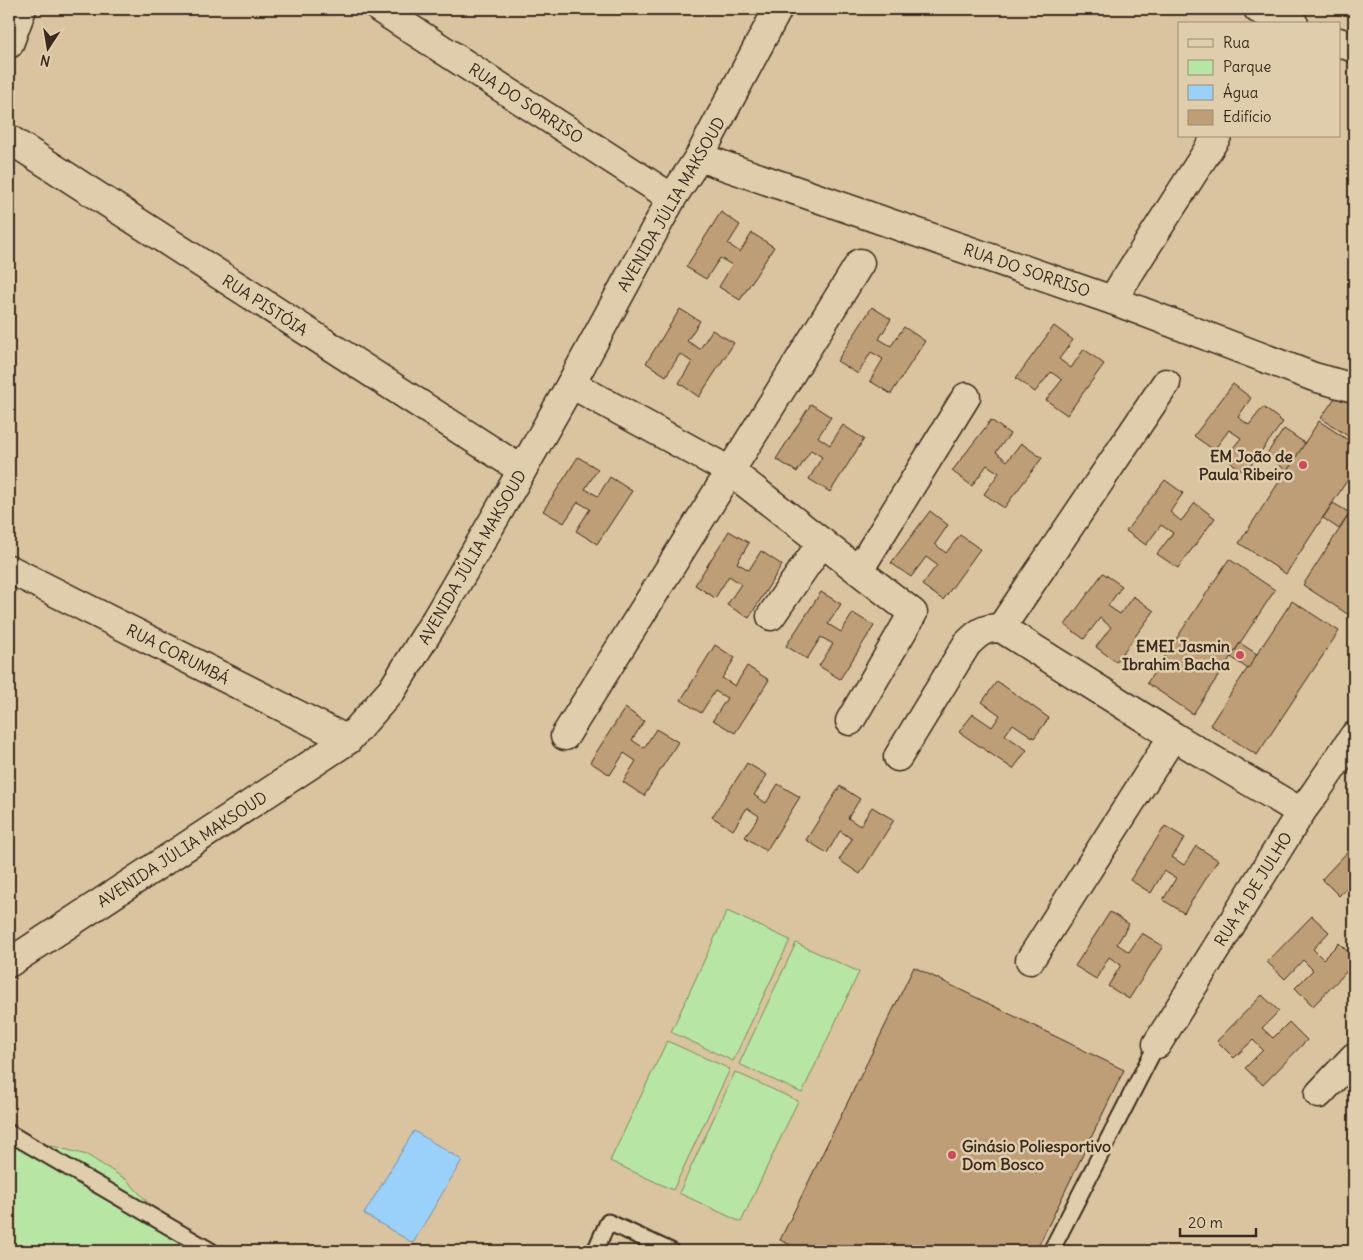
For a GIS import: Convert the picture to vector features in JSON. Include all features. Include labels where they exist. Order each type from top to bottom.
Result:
[{"type":"street","points":[[9,44],[22,9]]},
{"type":"street","name":"RUA DO SORRISO","points":[[382,9],[672,198]]},
{"type":"street","name":"AVENIDA JÚLIA MAKSOUD","points":[[9,963],[348,740],[392,690],[436,619],[571,384],[672,198],[699,157],[778,9]]},
{"type":"street","points":[[1258,9],[1294,20]]},
{"type":"street","points":[[1340,42],[1354,48]]},
{"type":"street","points":[[1112,300],[1216,138]]},
{"type":"street","name":"RUA PISTÓIA","points":[[9,140],[522,470]]},
{"type":"street","name":"RUA DO SORRISO","points":[[699,157],[1112,300],[1314,377],[1354,388]]},
{"type":"street","points":[[565,736],[860,263]]},
{"type":"street","points":[[1001,628],[1166,383]]},
{"type":"street","points":[[571,384],[730,471],[913,613],[850,721]]},
{"type":"street","points":[[859,570],[966,398]]},
{"type":"street","points":[[771,616],[822,542]]},
{"type":"street","name":"RUA CORUMBÁ","points":[[9,569],[348,740]]},
{"type":"street","points":[[898,757],[967,644],[978,632],[989,628],[1001,628],[1173,736],[1301,812]]},
{"type":"street","points":[[1030,960],[1173,736]]},
{"type":"street","name":"RUA 14 DE JULHO","points":[[1157,1044],[1301,812],[1352,746]]},
{"type":"street","points":[[1319,1094],[1354,1057]]},
{"type":"lane","points":[[1051,1251],[1157,1044]]},
{"type":"lane","points":[[9,1133],[211,1251]]},
{"type":"lane","points":[[594,1251],[608,1222],[671,1251]]},
{"type":"green space","points":[[727,911],[790,940],[733,1061],[671,1032]]},
{"type":"green space","points":[[796,943],[859,972],[802,1093],[739,1064]]},
{"type":"green space","points":[[667,1041],[730,1069],[673,1190],[610,1161]]},
{"type":"green space","points":[[735,1072],[798,1101],[741,1222],[679,1193]]},
{"type":"green space","points":[[9,1119],[29,1140],[87,1155],[127,1180],[193,1251],[9,1251]]},
{"type":"water","points":[[414,1131],[462,1160],[413,1243],[364,1214]]},
{"type":"building","points":[[721,212],[740,225],[728,244],[740,252],[752,233],[774,247],[740,300],[719,287],[732,265],[720,258],[706,279],[686,267]]},
{"type":"building","points":[[872,307],[891,319],[879,339],[891,346],[904,327],[925,341],[891,394],[870,381],[883,359],[871,352],[858,374],[837,361]]},
{"type":"building","points":[[680,309],[700,321],[687,341],[700,349],[712,330],[734,343],[699,397],[679,383],[692,362],[680,354],[666,376],[646,363]]},
{"type":"building","points":[[1054,326],[1073,340],[1059,359],[1071,368],[1084,349],[1104,364],[1067,415],[1046,400],[1062,380],[1051,372],[1035,392],[1016,378]]},
{"type":"building","points":[[1233,384],[1251,398],[1238,417],[1249,425],[1263,407],[1283,422],[1245,473],[1225,458],[1241,438],[1229,430],[1214,450],[1194,436]]},
{"type":"building","points":[[1339,392],[1354,402],[1354,440],[1321,418]]},
{"type":"building","points":[[811,404],[831,417],[818,437],[830,445],[843,425],[864,439],[830,492],[809,479],[822,457],[811,450],[797,472],[776,459]]},
{"type":"building","points":[[991,420],[1010,434],[996,452],[1007,461],[1021,443],[1042,458],[1004,508],[984,494],[999,473],[987,465],[972,486],[952,471]]},
{"type":"building","points":[[1319,421],[1354,444],[1354,470],[1286,574],[1239,543]]},
{"type":"building","points":[[1284,429],[1305,443],[1287,471],[1266,455]]},
{"type":"building","points":[[578,457],[598,469],[585,489],[598,496],[610,477],[632,491],[597,544],[576,531],[590,509],[578,502],[564,523],[543,511]]},
{"type":"building","points":[[1165,480],[1183,493],[1170,512],[1181,521],[1195,503],[1215,518],[1178,568],[1157,554],[1173,533],[1161,525],[1146,545],[1126,531]]},
{"type":"building","points":[[1333,503],[1350,513],[1339,529],[1323,518]]},
{"type":"building","points":[[1354,507],[1354,608],[1349,615],[1303,585]]},
{"type":"building","points":[[930,511],[948,525],[935,544],[946,553],[960,535],[980,549],[943,600],[922,585],[937,565],[926,557],[911,577],[891,563]]},
{"type":"building","points":[[729,531],[749,543],[737,563],[749,570],[761,551],[782,565],[749,618],[727,605],[741,584],[729,576],[715,598],[695,585]]},
{"type":"building","points":[[1229,559],[1275,590],[1193,714],[1147,683]]},
{"type":"building","points":[[1103,573],[1122,586],[1108,606],[1120,614],[1133,596],[1154,611],[1116,662],[1096,647],[1111,627],[1100,618],[1084,639],[1065,625]]},
{"type":"building","points":[[821,592],[841,604],[828,624],[841,632],[853,613],[874,626],[840,679],[819,666],[833,644],[821,637],[807,659],[786,646]]},
{"type":"building","points":[[1292,601],[1339,631],[1257,755],[1210,725]]},
{"type":"building","points":[[1240,643],[1257,654],[1248,669],[1231,657]]},
{"type":"building","points":[[715,645],[735,658],[722,678],[735,686],[747,666],[769,680],[735,733],[713,720],[727,698],[715,691],[701,713],[681,700]]},
{"type":"building","points":[[997,681],[1049,718],[1034,738],[1013,724],[1005,735],[1027,750],[1013,769],[959,732],[973,714],[992,727],[1000,715],[982,702]]},
{"type":"building","points":[[625,708],[644,721],[632,740],[644,748],[656,729],[678,742],[644,796],[623,782],[636,761],[624,753],[610,775],[590,762]]},
{"type":"building","points":[[747,763],[767,775],[754,795],[766,803],[778,784],[800,797],[766,851],[745,837],[759,816],[747,808],[733,830],[712,817]]},
{"type":"building","points":[[840,786],[860,799],[848,818],[860,826],[872,807],[894,820],[860,874],[839,860],[852,839],[840,831],[827,853],[806,840]]},
{"type":"building","points":[[1165,826],[1185,838],[1172,857],[1184,865],[1196,846],[1218,860],[1184,913],[1163,900],[1176,878],[1164,871],[1151,893],[1130,880]]},
{"type":"building","points":[[1354,845],[1354,880],[1339,896],[1322,879]]},
{"type":"building","points":[[1110,912],[1129,924],[1117,944],[1129,952],[1142,933],[1163,946],[1129,999],[1108,986],[1121,965],[1109,957],[1096,979],[1075,966]]},
{"type":"building","points":[[1312,916],[1329,932],[1313,949],[1323,959],[1339,943],[1354,958],[1354,964],[1313,1006],[1295,988],[1313,970],[1303,960],[1285,979],[1267,962]]},
{"type":"building","name":"Ginásio Poliesportivo Dom Bosco","points":[[914,967],[1124,1070],[1036,1251],[803,1251],[780,1240]]},
{"type":"building","points":[[1262,995],[1279,1011],[1262,1028],[1273,1038],[1289,1022],[1307,1040],[1263,1085],[1245,1068],[1263,1050],[1253,1040],[1234,1058],[1217,1041]]},
{"type":"place","name":"EM João de Paula Ribeiro","points":[[1303,465]]},
{"type":"place","name":"EMEI Jasmin Ibrahim Bacha","points":[[1240,655]]},
{"type":"place","name":"Ginásio Poliesportivo Dom Bosco","points":[[952,1155]]}]
